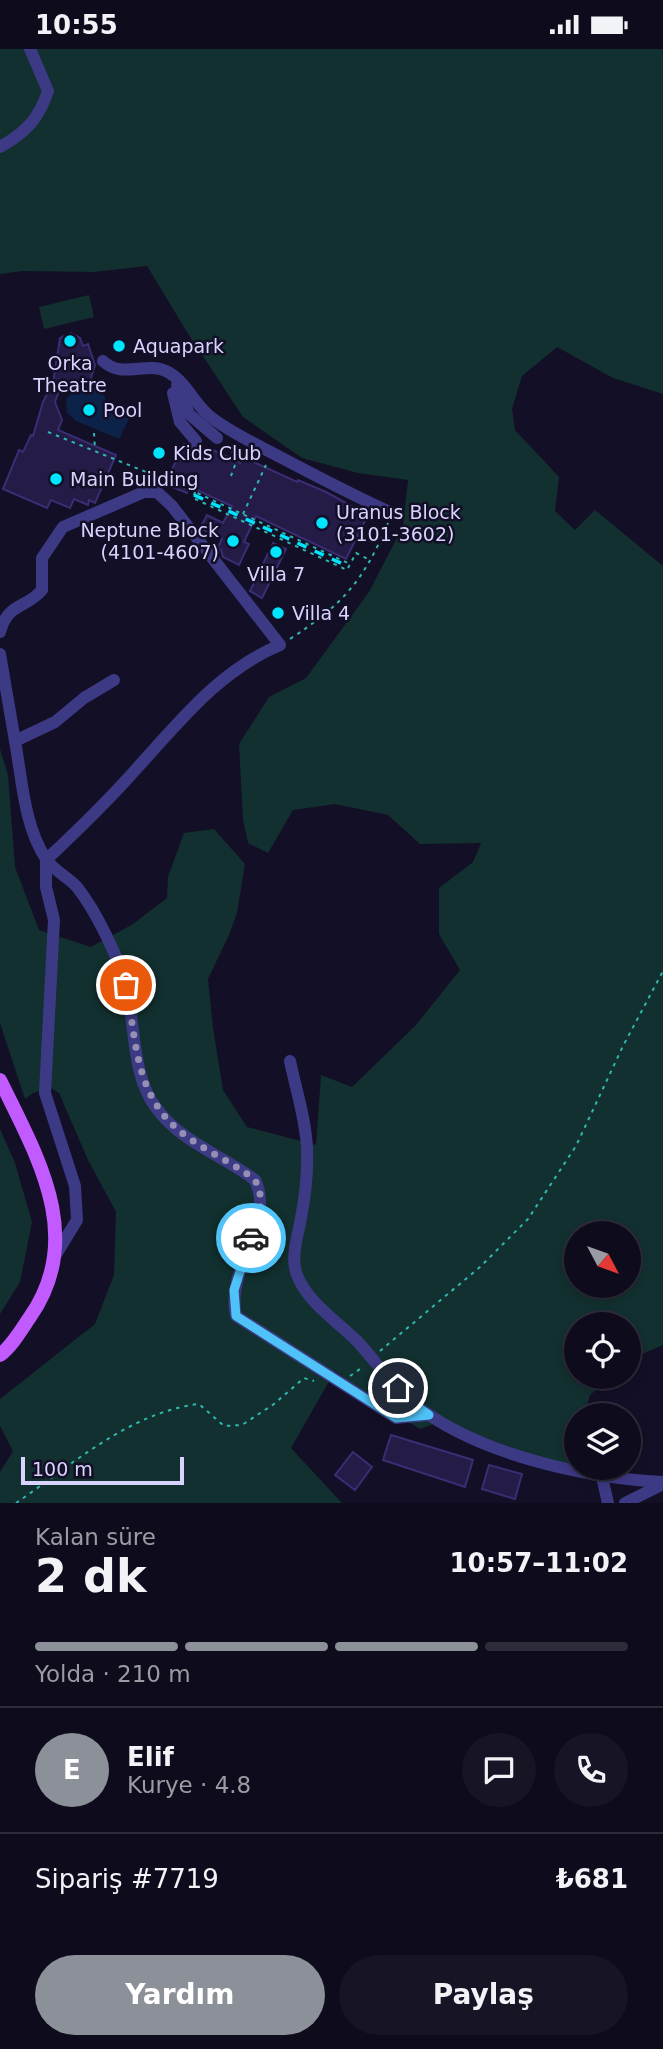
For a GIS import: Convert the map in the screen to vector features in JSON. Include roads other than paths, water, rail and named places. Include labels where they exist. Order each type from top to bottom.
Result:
[{"type":"main road","points":[[0,1080],[48,1185],[54,1211],[55,1256],[41,1302],[0,1355]]},
{"type":"street","points":[[0,147],[21,136],[30,126],[48,91],[30,49]]},
{"type":"street","points":[[103,361],[111,369],[165,370],[181,381],[198,405],[228,429],[365,502],[392,513]]},
{"type":"street","points":[[158,370],[174,381],[188,414],[217,438]]},
{"type":"street","points":[[158,370],[169,381],[177,402],[180,422],[196,441],[195,446]]},
{"type":"street","points":[[0,632],[4,617],[17,604],[36,597],[43,590],[42,558],[63,527],[145,492],[158,492],[172,506],[280,645],[250,660],[201,697],[102,807],[46,860]]},
{"type":"street","points":[[0,654],[29,819],[46,860],[46,887],[54,920],[45,1093],[75,1186],[77,1220],[55,1256]]},
{"type":"street","points":[[15,741],[55,722],[84,698],[114,680]]},
{"type":"street","points":[[46,860],[77,887],[112,953],[126,985],[139,1070],[156,1109],[184,1134],[220,1160],[249,1175],[261,1192],[262,1208],[234,1290],[236,1316],[396,1418],[429,1415]]},
{"type":"street","points":[[290,1061],[307,1149],[301,1217],[295,1242],[296,1275],[322,1310],[357,1341],[412,1403],[473,1438],[564,1468]]},
{"type":"street","points":[[603,1480],[608,1503]]},
{"type":"street","points":[[632,1480],[663,1483]]},
{"type":"street","points":[[625,1503],[663,1483]]},
{"type":"water","name":"Pool","points":[[79,385],[96,387],[105,397],[106,408],[129,419],[119,439],[76,421],[67,413],[66,399]]},
{"type":"railway","points":[[194,495],[347,566]]},
{"type":"place","name":"Orka Theatre","points":[[70,341]]},
{"type":"place","name":"Aquapark","points":[[119,346]]},
{"type":"place","name":"Pool","points":[[89,410]]},
{"type":"place","name":"Kids Club","points":[[159,453]]},
{"type":"place","name":"Main Building","points":[[56,479]]},
{"type":"place","name":"Uranus Block (3101-3602)","points":[[322,523]]},
{"type":"place","name":"Neptune Block (4101-4607)","points":[[233,541]]},
{"type":"place","name":"Villa 7","points":[[276,552]]},
{"type":"place","name":"Villa 4","points":[[278,613]]}]
